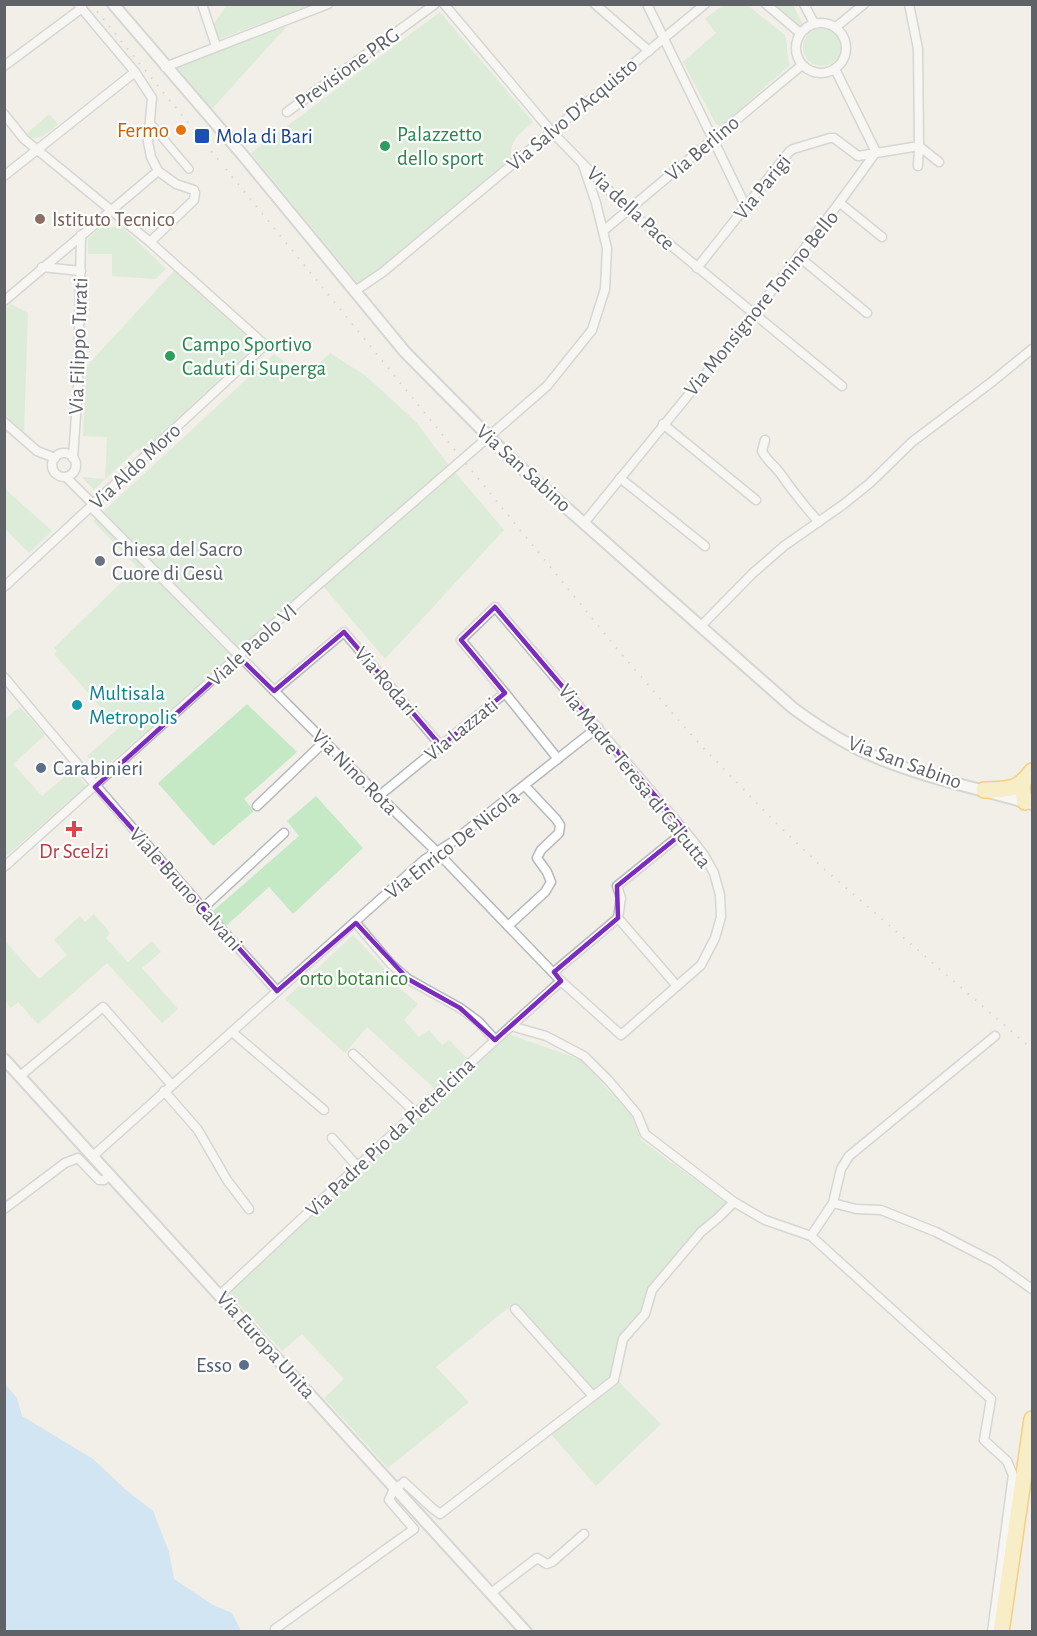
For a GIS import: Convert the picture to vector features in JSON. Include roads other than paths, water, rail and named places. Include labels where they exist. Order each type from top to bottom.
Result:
[{"type":"highway","points":[[984,790],[1012,788],[1029,790]]},
{"type":"highway","points":[[1001,1632],[1032,1419]]},
{"type":"highway","points":[[1011,1632],[1032,1474]]},
{"type":"street","name":"Via San Sabino","points":[[113,4],[241,153],[405,352],[510,458],[793,708],[835,736],[880,759],[984,790]]},
{"type":"street","points":[[202,4],[216,46]]},
{"type":"street","points":[[165,67],[328,4]]},
{"type":"street","name":"Previsione PRG","points":[[287,112],[435,4]]},
{"type":"street","name":"Via della Pace","points":[[444,4],[551,131],[628,210],[842,386]]},
{"type":"street","points":[[595,4],[648,51]]},
{"type":"street","points":[[647,4],[746,207]]},
{"type":"street","name":"Via Salvo D'Acquisto","points":[[355,291],[383,272],[705,4]]},
{"type":"street","points":[[766,4],[800,33]]},
{"type":"street","points":[[804,4],[814,23]]},
{"type":"street","points":[[836,27],[864,4]]},
{"type":"street","points":[[909,4],[918,49],[918,166]]},
{"type":"street","points":[[4,66],[80,6],[135,72],[152,98],[148,142],[151,157],[158,171],[176,184],[194,190],[194,200],[150,242],[24,139],[4,114]]},
{"type":"street","points":[[822,22],[836,27],[842,33],[846,48],[845,56],[835,69],[821,73],[802,65],[795,49],[800,33],[814,23],[822,22]]},
{"type":"street","name":"Via Berlino","points":[[603,231],[802,65]]},
{"type":"street","points":[[835,69],[876,152],[919,146],[939,162]]},
{"type":"street","points":[[4,176],[135,72]]},
{"type":"street","points":[[150,123],[189,169]]},
{"type":"street","name":"Via Parigi","points":[[697,268],[793,149],[834,138],[858,156],[876,152]]},
{"type":"street","name":"Via Monsignore Tonino Bello","points":[[584,522],[840,203],[876,152]]},
{"type":"street","name":"Viale Paolo VI","points":[[4,867],[311,591],[547,386],[592,330],[605,289],[607,248],[596,203],[581,161]]},
{"type":"street","points":[[5,298],[158,171]]},
{"type":"street","points":[[840,203],[882,237]]},
{"type":"street","name":"Via Filippo Turati","points":[[73,458],[78,386],[81,235]]},
{"type":"street","name":"Via Aldo Moro","points":[[4,587],[265,345],[150,242]]},
{"type":"street","points":[[798,256],[867,313]]},
{"type":"street","points":[[42,267],[81,271]]},
{"type":"street","points":[[701,626],[784,546],[870,483],[912,442],[1032,349]]},
{"type":"street","points":[[4,422],[37,451],[55,458]]},
{"type":"street","points":[[663,424],[756,500]]},
{"type":"street","points":[[765,440],[762,450],[768,462],[819,522]]},
{"type":"street","points":[[63,453],[73,458],[76,465],[68,476],[59,476],[54,470],[55,458],[63,453]]},
{"type":"street","name":"Via Nino Rota","points":[[68,476],[239,657],[437,852],[561,981],[621,1035]]},
{"type":"street","points":[[620,478],[705,546]]},
{"type":"street","name":"Via Madre Teresa di Calcutta","points":[[505,693],[461,640],[495,607],[685,831],[704,855],[714,873],[720,895],[721,917],[715,938],[701,965],[621,1035]]},
{"type":"street","name":"Via Rodari","points":[[274,691],[344,632],[441,746]]},
{"type":"street","name":"Viale Bruno Calvani","points":[[4,677],[95,787],[202,909],[278,991]]},
{"type":"street","name":"Via Lazzati","points":[[379,796],[505,693],[558,759]]},
{"type":"street","name":"Via Enrico De Nicola","points":[[93,1156],[424,860],[451,843],[598,727]]},
{"type":"street","points":[[257,806],[324,742]]},
{"type":"street","points":[[508,926],[545,892],[551,882],[537,858],[541,850],[560,833],[560,825],[556,819],[525,786]]},
{"type":"street","points":[[554,972],[618,918],[621,898],[617,886],[685,831]]},
{"type":"street","points":[[202,909],[284,833]]},
{"type":"street","points":[[618,918],[676,986]]},
{"type":"street","points":[[356,923],[408,979],[470,1015],[495,1040]]},
{"type":"street","name":"Via Padre Pio da Pietrelcina","points":[[220,1295],[357,1166],[561,981]]},
{"type":"street","points":[[20,1076],[103,1007],[168,1088],[198,1130],[227,1180],[249,1209]]},
{"type":"street","points":[[511,1026],[546,1036],[584,1056],[637,1114],[645,1134],[734,1202],[765,1221],[811,1236],[991,1398],[984,1440],[1007,1461],[1013,1476],[992,1632]]},
{"type":"street","points":[[232,1032],[324,1110]]},
{"type":"street","points":[[811,1236],[833,1203],[841,1168],[849,1156],[994,1036]]},
{"type":"street","points":[[353,1054],[417,1114]]},
{"type":"street","name":"Via Europa Unita","points":[[4,1059],[526,1632]]},
{"type":"street","points":[[332,1138],[357,1166]]},
{"type":"street","points":[[4,1209],[65,1163],[78,1158],[99,1180],[104,1180],[110,1174]]},
{"type":"street","points":[[275,1629],[414,1529],[388,1500],[396,1488],[405,1482],[440,1514],[615,1380],[622,1339],[645,1314],[652,1290],[701,1232],[734,1202]]},
{"type":"street","points":[[833,1203],[856,1209],[881,1210],[936,1232],[994,1262],[1032,1289]]},
{"type":"street","points":[[515,1309],[593,1396]]},
{"type":"street","points":[[491,1593],[537,1558],[547,1564],[552,1562],[584,1534]]},
{"type":"water","points":[[4,1383],[17,1398],[22,1416],[93,1459],[153,1511],[169,1552],[174,1579],[213,1605],[232,1613],[241,1631],[5,1631]]},
{"type":"railway","points":[[91,4],[221,163]]},
{"type":"railway","points":[[226,169],[618,650],[695,739],[823,868],[1032,1049]]},
{"type":"place","name":"Fermo","points":[[181,130]]},
{"type":"place","name":"Mola di Bari","points":[[202,136]]},
{"type":"place","name":"Palazzetto dello sport","points":[[385,146]]},
{"type":"place","name":"Istituto Tecnico","points":[[40,219]]},
{"type":"place","name":"Campo Sportivo Caduti di Superga","points":[[170,356]]},
{"type":"place","name":"Chiesa del Sacro Cuore di Gesù","points":[[100,561]]},
{"type":"place","name":"Multisala Metropolis","points":[[77,705]]},
{"type":"place","name":"Carabinieri","points":[[41,768]]},
{"type":"place","name":"Dr Scelzi","points":[[74,829]]},
{"type":"place","name":"Esso","points":[[244,1365]]},
{"type":"park label","name":"orto botanico","points":[[354,978]]}]
